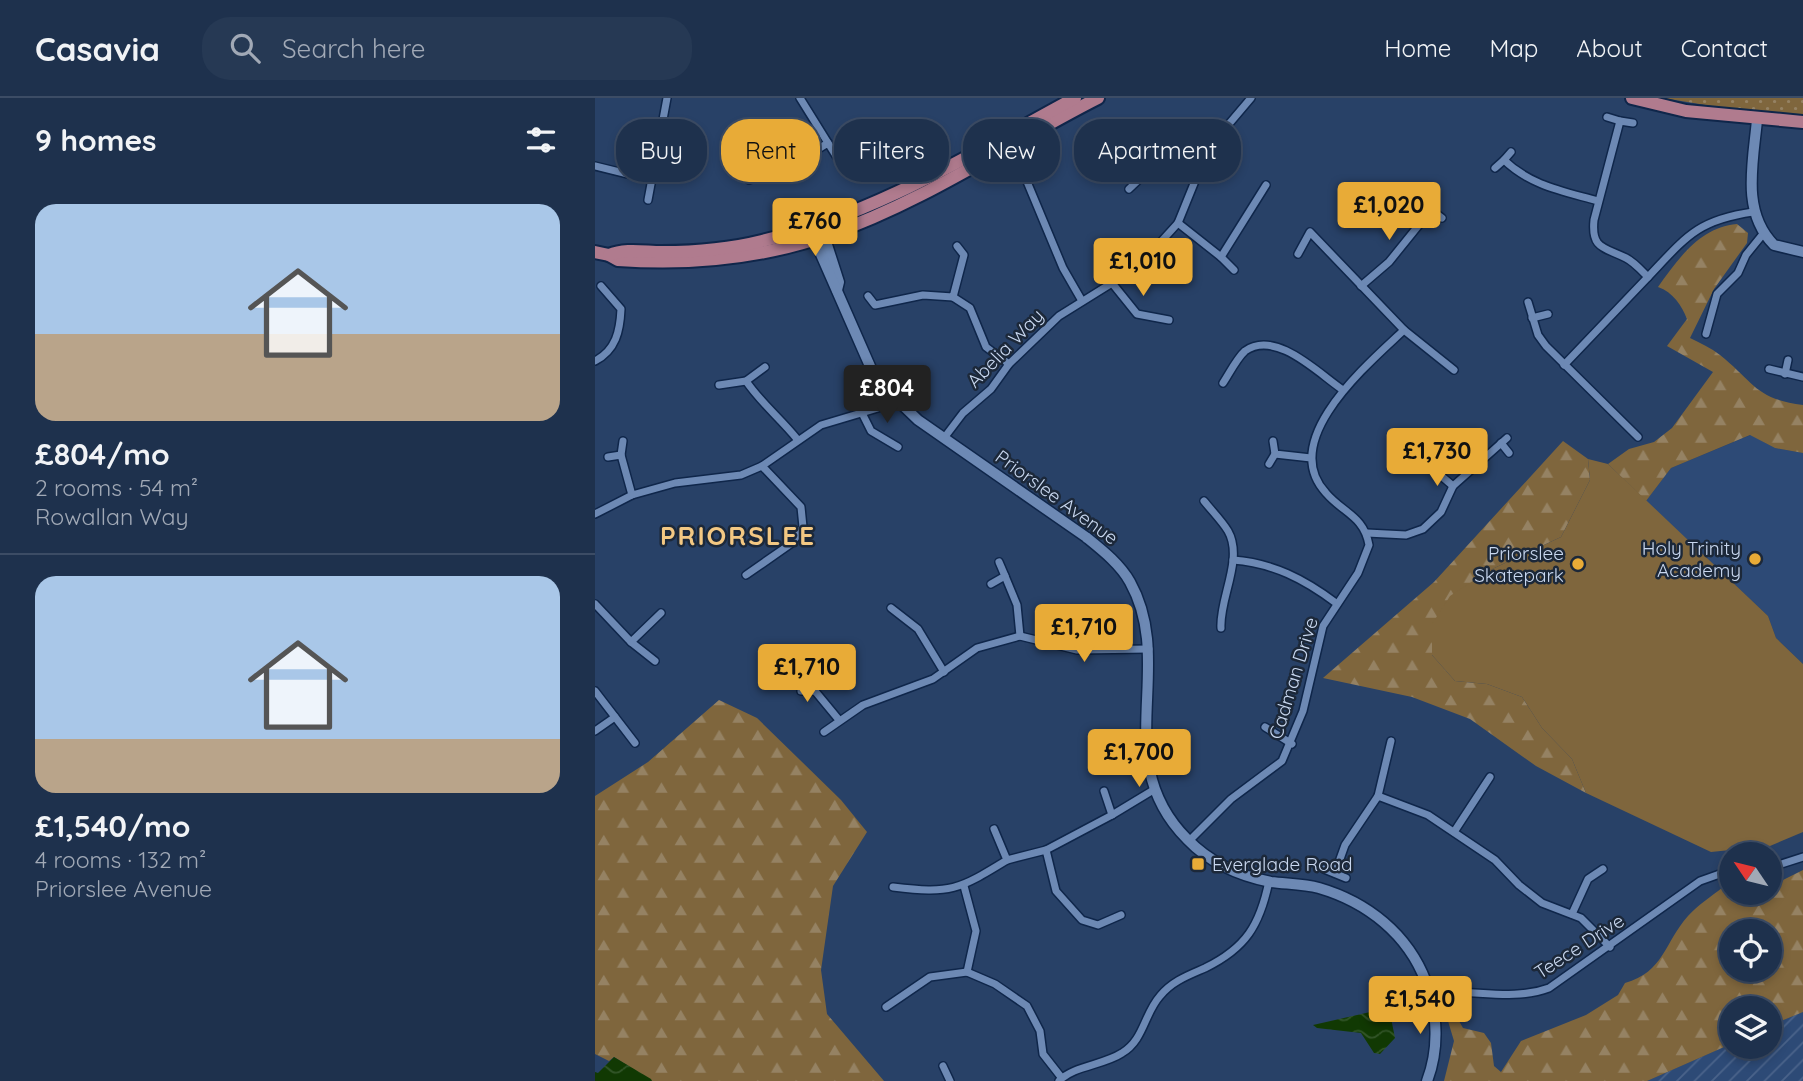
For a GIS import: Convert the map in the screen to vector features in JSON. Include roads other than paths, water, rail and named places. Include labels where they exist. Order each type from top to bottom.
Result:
[{"type":"main road","points":[[817,232],[911,188],[1075,98]]},
{"type":"main road","points":[[595,252],[662,252],[732,246],[864,221],[1098,98]]},
{"type":"main road","points":[[1632,98],[1686,111],[1757,120],[1803,122]]},
{"type":"street","points":[[663,119],[667,98]]},
{"type":"street","points":[[800,98],[834,153]]},
{"type":"street","name":"Abelia Way","points":[[1233,119],[1251,98]]},
{"type":"street","points":[[1607,117],[1633,123]]},
{"type":"street","points":[[1757,120],[1752,180],[1753,212],[1763,234],[1774,245],[1803,252]]},
{"type":"street","points":[[1620,121],[1598,201],[1593,235],[1598,245],[1626,258],[1647,276]]},
{"type":"street","points":[[820,149],[828,144]]},
{"type":"street","points":[[1495,168],[1511,152]]},
{"type":"street","points":[[1504,160],[1523,177],[1538,184],[1598,201]]},
{"type":"street","points":[[595,166],[616,171]]},
{"type":"street","points":[[648,201],[652,182]]},
{"type":"street","points":[[1027,182],[1063,268],[1082,301]]},
{"type":"street","points":[[1129,189],[1136,182]]},
{"type":"street","name":"Abelia Way","points":[[944,438],[1009,364],[1059,316],[1112,283],[1148,256],[1178,223],[1195,182]]},
{"type":"street","points":[[1221,257],[1266,186]]},
{"type":"street","points":[[1392,189],[1405,190],[1442,218]]},
{"type":"street","points":[[1361,286],[1389,262],[1431,210]]},
{"type":"street","points":[[1564,365],[1647,276],[1705,223],[1722,216],[1753,212]]},
{"type":"street","points":[[1178,223],[1234,270]]},
{"type":"street","name":"Priorslee Avenue","points":[[817,232],[839,282],[837,290],[873,373],[892,395],[918,420],[1086,537],[1111,558],[1130,583],[1141,612],[1149,649],[1145,754],[1155,789],[1172,823],[1209,858],[1236,872],[1269,881],[1316,887],[1373,912],[1409,950],[1430,993],[1435,1021],[1435,1049],[1427,1081]]},
{"type":"street","points":[[1298,254],[1310,232],[1336,256],[1404,330],[1454,370]]},
{"type":"street","points":[[1706,334],[1717,294],[1738,273],[1746,255],[1763,234]]},
{"type":"street","points":[[953,297],[964,255],[957,246]]},
{"type":"street","points":[[1112,283],[1137,314],[1169,320]]},
{"type":"street","points":[[595,361],[616,340],[621,325],[621,309],[601,285]]},
{"type":"street","points":[[876,305],[923,295],[953,297],[970,308],[986,347],[1009,364]]},
{"type":"street","points":[[868,296],[876,305]]},
{"type":"street","points":[[1528,302],[1532,318],[1546,346],[1639,437]]},
{"type":"street","points":[[872,313],[876,305]]},
{"type":"street","points":[[1532,318],[1548,314]]},
{"type":"street","points":[[1404,330],[1343,390],[1327,414],[1311,458],[1319,485],[1328,496],[1352,513],[1367,533],[1406,535],[1423,529],[1441,512],[1453,486],[1504,441],[1509,453]]},
{"type":"street","points":[[1223,383],[1245,351],[1264,345],[1282,348],[1343,390]]},
{"type":"street","points":[[1785,374],[1788,360]]},
{"type":"street","points":[[719,385],[746,381],[765,367]]},
{"type":"street","points":[[1769,369],[1803,377]]},
{"type":"street","points":[[746,381],[759,401],[778,416],[797,439]]},
{"type":"street","points":[[595,514],[632,495],[675,482],[741,475],[762,466],[797,439],[830,421],[878,408],[892,395]]},
{"type":"street","points":[[862,413],[871,431],[898,447]]},
{"type":"street","points":[[623,441],[621,455],[632,495]]},
{"type":"street","points":[[1269,464],[1275,454],[1273,441]]},
{"type":"street","points":[[1275,454],[1311,458]]},
{"type":"street","points":[[608,457],[621,455]]},
{"type":"street","points":[[1418,456],[1453,486]]},
{"type":"street","points":[[746,575],[792,543],[803,527],[801,507],[762,466]]},
{"type":"street","points":[[1204,501],[1230,534],[1233,560],[1220,612],[1221,628]]},
{"type":"street","name":"Cadman Drive","points":[[1189,841],[1231,799],[1282,761],[1292,744],[1303,711],[1323,626],[1366,557],[1369,545],[1367,533]]},
{"type":"street","points":[[1233,560],[1277,568],[1308,583],[1336,603]]},
{"type":"street","points":[[999,562],[1017,605],[1020,636]]},
{"type":"street","points":[[991,584],[1005,576]]},
{"type":"street","points":[[595,604],[631,642],[655,661]]},
{"type":"street","points":[[891,608],[918,629],[944,672]]},
{"type":"street","points":[[631,642],[661,613]]},
{"type":"street","points":[[824,732],[863,705],[925,684],[977,648],[1020,636],[1077,650],[1149,649]]},
{"type":"street","points":[[815,691],[819,680]]},
{"type":"street","points":[[595,691],[635,743]]},
{"type":"street","points":[[801,691],[815,691]]},
{"type":"street","points":[[815,691],[839,720]]},
{"type":"street","points":[[595,731],[615,716]]},
{"type":"street","points":[[1265,727],[1292,744]]},
{"type":"street","points":[[1335,873],[1345,845],[1378,796],[1391,741]]},
{"type":"street","points":[[1454,832],[1490,777]]},
{"type":"street","points":[[893,887],[933,892],[964,887],[1007,860],[1046,850],[1155,789]]},
{"type":"street","points":[[1104,791],[1112,815]]},
{"type":"street","points":[[1378,796],[1428,815],[1495,860],[1519,885],[1542,903],[1581,918],[1610,947]]},
{"type":"street","points":[[994,829],[1007,860]]},
{"type":"street","points":[[1046,850],[1056,891],[1082,920],[1098,925],[1122,915]]},
{"type":"street","points":[[1782,864],[1803,857]]},
{"type":"street","points":[[1324,869],[1346,878]]},
{"type":"street","points":[[1572,914],[1588,879],[1603,869]]},
{"type":"street","name":"Teece Drive","points":[[1430,993],[1464,990],[1530,995],[1549,988],[1700,881],[1719,874]]},
{"type":"street","points":[[886,1007],[930,977],[967,972],[995,984],[1027,1006],[1041,1031],[1043,1054],[1060,1079],[1122,1053],[1138,1040],[1147,1016],[1160,995],[1180,978],[1208,966],[1241,946],[1263,911],[1269,881]]},
{"type":"street","points":[[964,887],[976,932],[967,972]]},
{"type":"street","points":[[943,1066],[950,1081]]},
{"type":"water","points":[[1379,1010],[1391,1018],[1395,1038],[1380,1054],[1374,1053],[1361,1033],[1317,1028],[1313,1025]]},
{"type":"water","points":[[614,1057],[652,1081],[595,1081],[595,1072],[598,1073]]},
{"type":"place","name":"Holy Trinity Academy","points":[[1755,559]]},
{"type":"place","name":"Priorslee Skatepark","points":[[1578,564]]},
{"type":"place","name":"Everglade Road","points":[[1198,864]]},
{"type":"district","name":"PRIORSLEE","points":[[738,536]]}]
